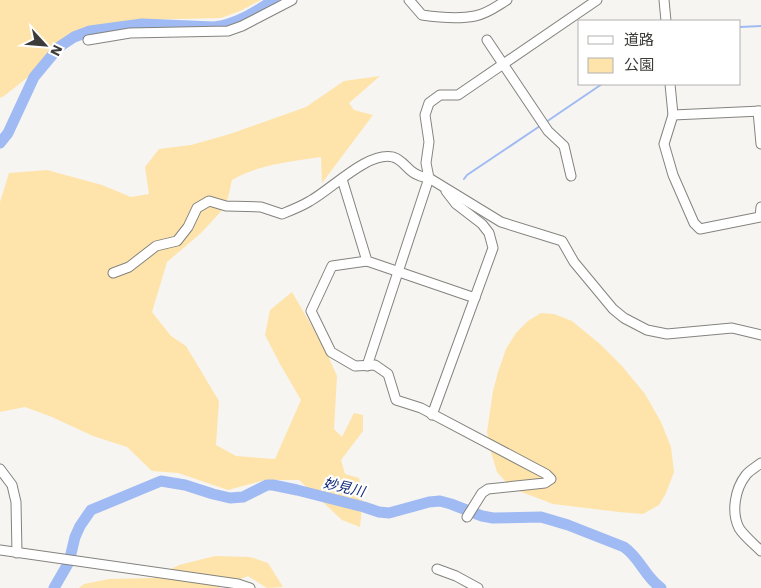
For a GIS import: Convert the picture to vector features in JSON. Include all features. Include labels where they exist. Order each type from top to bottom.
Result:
[{"type":"street","points":[[88,40],[130,33],[228,30],[242,26],[292,0]]},
{"type":"street","points":[[409,0],[422,15],[440,17],[474,17],[488,12],[507,0]]},
{"type":"street","points":[[367,366],[429,178],[426,163],[429,142],[425,115],[429,102],[440,95],[458,95],[597,0]]},
{"type":"street","points":[[664,0],[666,20]]},
{"type":"street","points":[[487,40],[548,131],[564,146],[571,176]]},
{"type":"street","points":[[670,85],[672,115],[664,144],[673,175],[694,223],[700,229],[761,218],[761,207]]},
{"type":"street","points":[[672,115],[759,111],[761,144]]},
{"type":"street","points":[[113,273],[128,266],[156,246],[177,241],[188,227],[197,208],[209,202],[226,206],[261,207],[282,214],[310,201],[358,166],[383,156],[395,157],[416,175],[429,178],[500,222],[562,241],[574,262],[613,309],[624,318],[647,330],[667,334],[732,328],[761,335]]},
{"type":"street","points":[[342,179],[368,261]]},
{"type":"street","points":[[432,415],[493,248],[489,233],[482,224],[456,204],[443,186]]},
{"type":"street","points":[[467,518],[482,493],[488,489],[545,483],[551,479],[546,474],[421,408],[396,400],[388,374],[375,365],[355,366],[331,352],[311,311],[332,266],[368,261],[474,298]]},
{"type":"street","points":[[761,463],[746,474],[739,487],[735,502],[736,517],[740,529],[761,551]]},
{"type":"street","points":[[0,469],[12,485],[16,502],[18,553]]},
{"type":"street","points":[[0,550],[238,584],[250,588]]},
{"type":"street","points":[[437,569],[456,576],[478,588]]},
{"type":"green space","points":[[0,0],[261,0],[221,18],[134,20],[90,27],[58,47],[28,77],[0,98]]},
{"type":"green space","points":[[380,76],[349,103],[354,110],[373,115],[322,183],[321,157],[264,167],[232,180],[226,206],[201,233],[167,262],[152,312],[171,336],[186,346],[219,401],[216,445],[236,456],[275,459],[301,400],[265,335],[270,310],[292,292],[324,347],[337,376],[334,429],[342,437],[354,413],[363,415],[363,431],[341,460],[345,474],[359,478],[363,496],[360,527],[342,520],[299,480],[265,480],[228,490],[178,473],[152,471],[127,447],[93,436],[25,407],[0,412],[0,202],[9,173],[47,170],[102,185],[131,197],[149,194],[145,167],[159,149],[191,145],[230,134],[306,107],[344,81]]},
{"type":"green space","points":[[541,313],[554,314],[572,321],[600,344],[622,366],[645,394],[661,422],[671,447],[674,472],[659,505],[643,514],[553,504],[511,488],[497,472],[487,432],[498,372],[506,349],[516,333],[528,321]]},
{"type":"green space","points":[[215,556],[250,557],[268,563],[283,587],[267,588],[248,576],[218,588],[79,588],[84,584],[109,579],[153,578],[179,565]]},
{"type":"waterway","points":[[0,143],[8,133],[34,77],[59,47],[74,37],[90,31],[142,24],[214,27],[246,17],[274,0]]},
{"type":"waterway","points":[[741,27],[761,26]]},
{"type":"waterway","points":[[546,122],[601,85]]},
{"type":"waterway","points":[[464,179],[467,175],[540,126]]},
{"type":"waterway","name":"妙見川","points":[[54,588],[69,562],[75,537],[80,526],[91,510],[161,481],[185,485],[230,498],[243,497],[267,485],[273,485],[379,512],[389,513],[429,502],[440,501],[493,518],[541,517],[568,525],[624,547],[630,551],[655,584],[661,588]]}]
